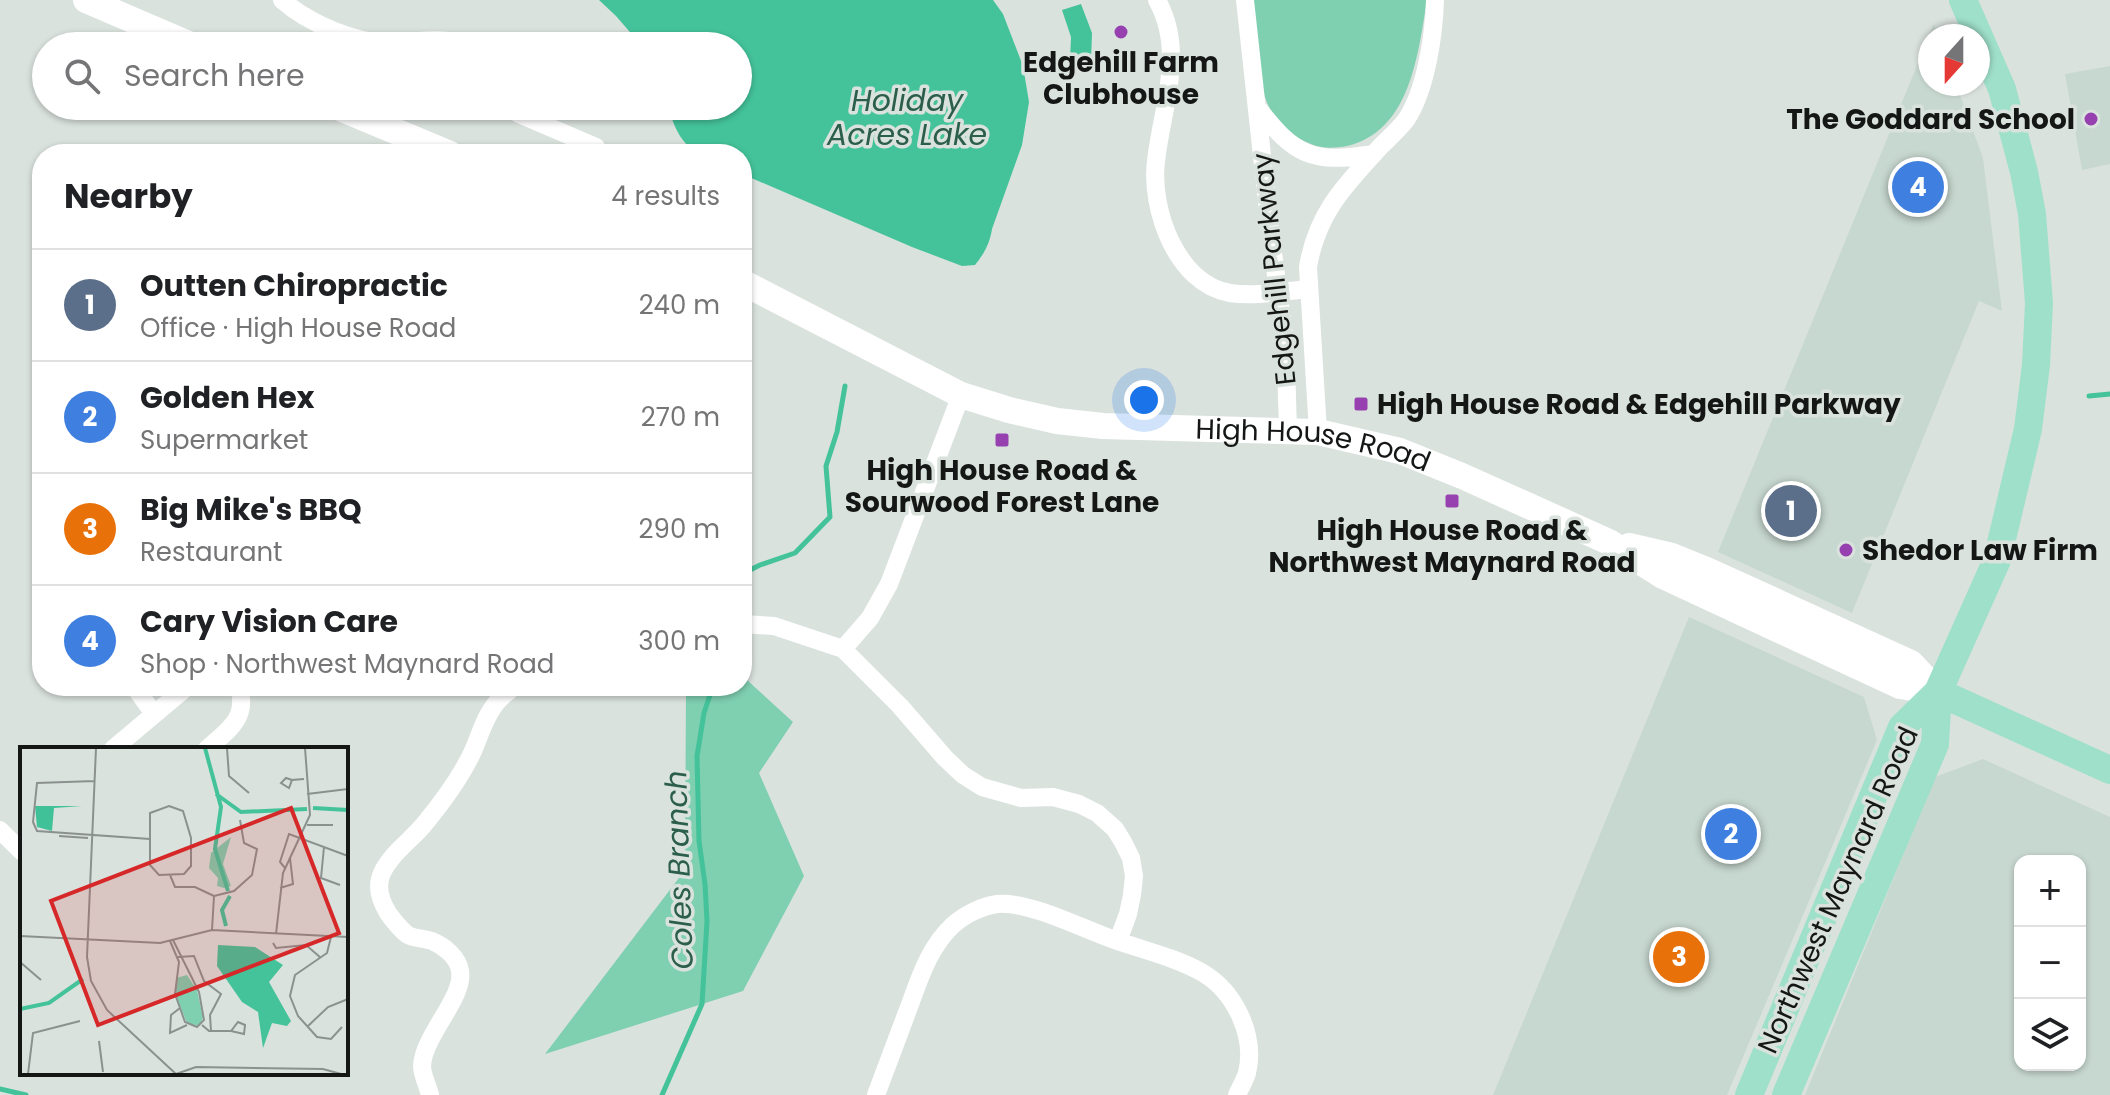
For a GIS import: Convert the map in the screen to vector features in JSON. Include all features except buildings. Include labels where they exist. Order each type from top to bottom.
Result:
[{"type":"main road","points":[[86,0],[160,32]]},
{"type":"main road","name":"Northwest Maynard Road","points":[[1786,1095],[1935,744],[1938,692],[1997,560],[2028,429],[2036,365],[2039,303],[2032,214],[2002,89],[1963,0]]},
{"type":"main road","points":[[369,120],[426,144]]},
{"type":"main road","name":"High House Road","points":[[752,287],[961,395],[1009,410],[1057,421],[1103,426],[1318,432],[1400,451],[1609,542],[1663,576],[1900,686],[1938,692],[2110,770]]},
{"type":"main road","name":"Northwest Maynard Road","points":[[1749,1095],[1902,727],[1938,692]]},
{"type":"street","points":[[282,0],[309,18],[342,32]]},
{"type":"street","points":[[1157,0],[1164,11],[1172,48],[1169,89],[1155,163],[1157,203],[1164,229],[1176,252],[1196,275],[1216,289],[1231,293],[1309,289]]},
{"type":"street","name":"Edgehill Parkway","points":[[1245,0],[1286,363],[1288,431]]},
{"type":"street","name":"Edgehill Parkway","points":[[1318,432],[1308,267],[1312,245],[1319,225],[1335,200],[1406,119],[1417,97],[1430,47],[1435,0]]},
{"type":"street","name":"Edgehill Parkway","points":[[1257,107],[1279,135],[1308,154],[1337,158],[1374,154]]},
{"type":"street","points":[[547,120],[591,144]]},
{"type":"street","points":[[843,649],[870,618],[889,584],[961,395]]},
{"type":"street","points":[[752,625],[774,626],[843,649],[963,775],[982,787],[1021,798],[1053,797],[1097,813],[1115,829],[1131,858],[1134,876],[1128,914],[1118,941]]},
{"type":"street","points":[[141,696],[154,714]]},
{"type":"street","points":[[115,747],[176,696]]},
{"type":"street","points":[[209,747],[238,718],[242,696]]},
{"type":"street","points":[[430,1095],[422,1066],[431,1036],[460,980],[460,971],[447,950],[433,942],[408,935],[388,914],[379,895],[379,881],[389,861],[425,823],[454,784],[473,752],[483,724],[503,696]]},
{"type":"street","points":[[876,1095],[925,965],[936,945],[954,924],[973,912],[997,904],[1039,911],[1158,953],[1204,974],[1223,990],[1244,1025],[1248,1044],[1247,1072],[1237,1095]]},
{"type":"shaded area","points":[[1253,0],[1427,0],[1408,87],[1385,124],[1368,138],[1333,148],[1311,144],[1283,126],[1268,105],[1263,91]]},
{"type":"shaded area","points":[[1918,63],[1918,96],[1960,96],[1983,158],[2002,311],[1979,301],[1852,613],[1718,552]]},
{"type":"shaded area","name":"The Goddard School","points":[[2110,66],[2110,164],[2082,170],[2065,74]]},
{"type":"shaded area","points":[[1689,617],[1864,697],[1877,740],[1727,1095],[1493,1095]]},
{"type":"shaded area","points":[[752,685],[793,722],[759,773],[804,876],[743,991],[545,1054],[685,870],[686,696],[752,696]]},
{"type":"shaded area","points":[[1983,759],[2110,817],[2110,1095],[1805,1095],[1935,777]]},
{"type":"water","name":"Holiday Acres Lake","points":[[599,0],[993,0],[1003,14],[1023,66],[1029,102],[1022,145],[981,257],[975,265],[962,266],[752,178],[752,144],[687,144],[672,120],[752,120],[752,32],[630,32]]},
{"type":"water","points":[[1081,4],[1092,33],[1091,62],[1070,61],[1071,37],[1062,10]]},
{"type":"waterway","name":"Coles Branch","points":[[752,569],[795,553],[830,517],[826,466],[837,432],[845,386]]},
{"type":"waterway","points":[[2089,396],[2110,394]]},
{"type":"waterway","name":"Coles Branch","points":[[662,1095],[702,1004],[707,921],[699,841],[697,756],[710,696]]},
{"type":"waterway","points":[[0,1089],[26,1095]]},
{"type":"place","name":"Edgehill Farm Clubhouse","points":[[1121,32]]},
{"type":"place","name":"The Goddard School","points":[[2091,119]]},
{"type":"place","name":"Cary Vision Care","points":[[1918,187]]},
{"type":"place","name":"High House Road & Edgehill Parkway","points":[[1361,404]]},
{"type":"place","name":"High House Road & Sourwood Forest Lane","points":[[1002,440]]},
{"type":"place","name":"High House Road & Northwest Maynard Road","points":[[1452,501]]},
{"type":"place","name":"Outten Chiropractic","points":[[1791,511]]},
{"type":"place","name":"Shedor Law Firm","points":[[1846,550]]},
{"type":"place","name":"Golden Hex","points":[[1731,834]]},
{"type":"place","name":"Big Mike's BBQ","points":[[1679,957]]}]
